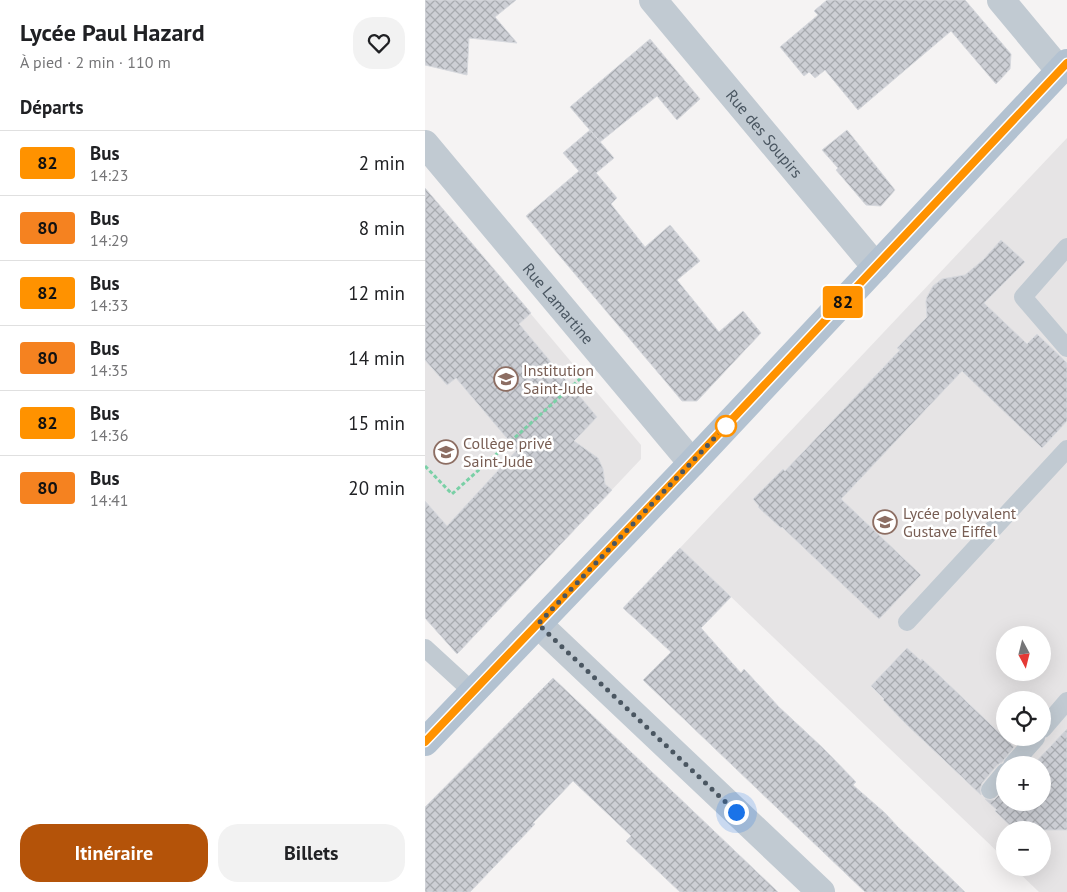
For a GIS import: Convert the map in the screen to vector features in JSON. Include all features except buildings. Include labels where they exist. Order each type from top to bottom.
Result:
[{"type":"main road","points":[[425,742],[692,462],[1063,67]]},
{"type":"street","name":"Rue des Soupirs","points":[[653,0],[876,267]]},
{"type":"street","points":[[1001,0],[1063,67]]},
{"type":"street","name":"Rue Lamartine","points":[[425,144],[692,462]]},
{"type":"street","points":[[538,624],[821,892]]},
{"type":"lane","points":[[1067,247],[1023,297],[1067,348]]},
{"type":"lane","points":[[907,622],[1067,449]]},
{"type":"lane","points":[[425,648],[473,692]]},
{"type":"lane","points":[[1051,720],[1067,701]]},
{"type":"lane","points":[[1019,756],[1028,746]]},
{"type":"lane","points":[[990,790],[996,783]]},
{"type":"path","points":[[425,466],[452,494],[604,358]]},
{"type":"shaded area","name":"Lycée polyvalent Gustave Eiffel","points":[[1067,138],[1067,892],[1039,892],[1022,876],[1051,876],[1051,821],[996,821],[996,850],[680,548]]},
{"type":"shaded area","name":"Institution Saint-Jude","points":[[425,188],[641,445],[641,459],[458,653],[425,618]]},
{"type":"bus line","name":"82","points":[[425,742],[692,462],[1067,63]]},
{"type":"place","name":"Institution Saint-Jude","points":[[506,379]]},
{"type":"place","name":"Collège privé Saint-Jude","points":[[446,452]]},
{"type":"place","name":"Lycée polyvalent Gustave Eiffel","points":[[885,522]]},
{"type":"route","points":[[726,426],[538,624],[736,812]]}]
